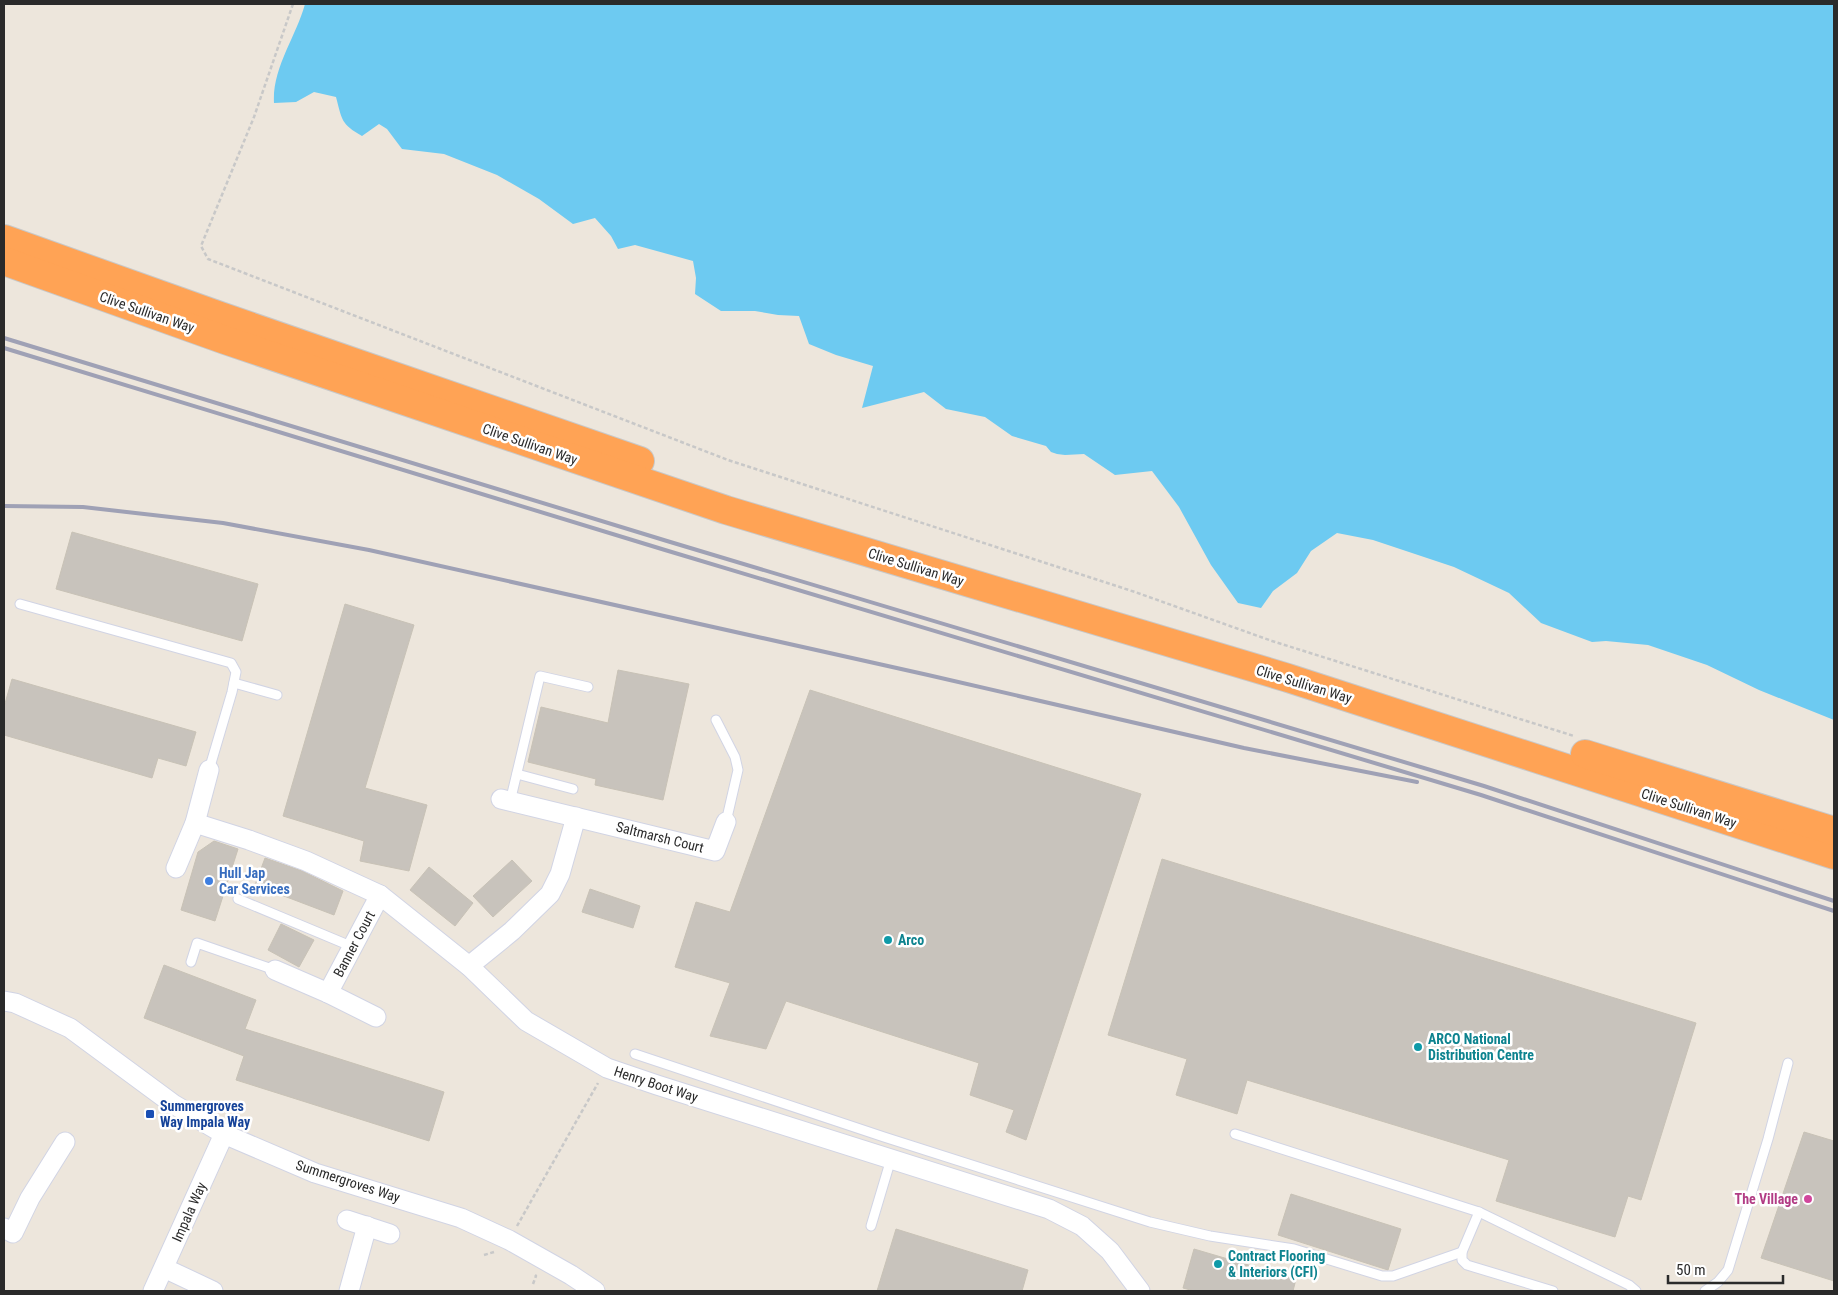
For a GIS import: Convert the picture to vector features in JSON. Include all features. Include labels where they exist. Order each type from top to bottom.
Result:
[{"type":"highway","name":"Clive Sullivan Way","points":[[4,239],[220,316],[738,495],[1834,831]]},
{"type":"highway","name":"Clive Sullivan Way","points":[[4,261],[225,340],[726,510],[1288,678],[1834,855]]},
{"type":"street","points":[[176,868],[195,823],[209,770]]},
{"type":"street","name":"Saltmarsh Court","points":[[506,801],[715,851],[726,822]]},
{"type":"street","points":[[468,966],[512,930],[550,894],[560,874],[576,817]]},
{"type":"street","name":"Henry Boot Way","points":[[195,823],[249,840],[306,862],[380,896],[468,966],[526,1021],[607,1068],[890,1159],[959,1170],[1049,1209],[1082,1226],[1110,1251],[1140,1291]]},
{"type":"street","name":"Banner Court","points":[[328,993],[380,896]]},
{"type":"street","name":"Banner Court","points":[[275,970],[328,993],[376,1017]]},
{"type":"street","name":"Summergroves Way","points":[[4,1001],[15,1003],[70,1028],[173,1104],[224,1134],[315,1173],[461,1218],[510,1240],[571,1275],[594,1291]]},
{"type":"street","name":"Impala Way","points":[[153,1291],[224,1134]]},
{"type":"street","points":[[4,1228],[14,1233],[30,1198],[65,1142]]},
{"type":"street","points":[[347,1220],[390,1234]]},
{"type":"street","points":[[349,1291],[368,1226]]},
{"type":"street","points":[[164,1268],[213,1291]]},
{"type":"lane","points":[[20,604],[231,662],[236,672],[234,683],[209,770]]},
{"type":"lane","points":[[506,801],[517,774],[540,676],[588,687]]},
{"type":"lane","points":[[234,683],[276,695]]},
{"type":"lane","points":[[716,720],[734,757],[738,770],[726,822]]},
{"type":"lane","points":[[517,774],[573,789]]},
{"type":"lane","points":[[238,898],[353,946]]},
{"type":"lane","points":[[191,962],[197,943],[275,970]]},
{"type":"lane","points":[[635,1054],[756,1094],[959,1170],[1150,1222],[1210,1236],[1294,1249],[1382,1276],[1393,1276],[1462,1252]]},
{"type":"lane","points":[[1705,1291],[1718,1282],[1728,1270],[1768,1139],[1788,1063]]},
{"type":"lane","points":[[749,1114],[756,1094]]},
{"type":"lane","points":[[1235,1134],[1479,1212],[1629,1285],[1636,1291]]},
{"type":"lane","points":[[871,1226],[890,1159]]},
{"type":"lane","points":[[1479,1212],[1462,1252],[1462,1260],[1467,1265],[1553,1291]]},
{"type":"path","points":[[293,4],[254,117],[201,246],[208,259],[728,460],[1126,588],[1272,641],[1577,738]]},
{"type":"path","points":[[510,1240],[607,1068]]},
{"type":"water","points":[[305,4],[1834,4],[1834,720],[1759,690],[1707,665],[1648,645],[1606,641],[1592,642],[1541,623],[1509,593],[1454,567],[1373,540],[1337,533],[1311,551],[1297,573],[1273,591],[1261,608],[1238,603],[1211,565],[1179,507],[1152,471],[1115,475],[1084,454],[1065,455],[1051,452],[1046,446],[1012,436],[985,417],[946,409],[924,392],[862,408],[873,366],[836,355],[809,344],[799,316],[755,311],[721,311],[695,294],[696,278],[693,261],[635,245],[618,249],[611,236],[595,218],[573,224],[539,199],[497,175],[444,154],[402,149],[387,129],[379,124],[362,136],[343,121],[336,97],[314,92],[296,102],[274,103],[277,77]]},
{"type":"building","points":[[72,532],[258,584],[242,641],[56,589]]},
{"type":"building","points":[[345,604],[414,625],[365,788],[427,805],[409,871],[360,861],[364,841],[283,816]]},
{"type":"building","points":[[618,670],[689,684],[663,800],[595,785],[596,779],[528,762],[541,707],[608,723]]},
{"type":"building","points":[[12,679],[196,732],[186,766],[158,758],[152,778],[4,735],[4,707]]},
{"type":"building","name":"Arco","points":[[810,690],[1141,794],[1026,1140],[1006,1132],[1014,1110],[970,1095],[979,1063],[786,1001],[766,1049],[710,1036],[730,983],[675,967],[696,902],[730,912]]},
{"type":"building","name":"Hull Jap Car Services","points":[[214,841],[238,849],[215,921],[181,910],[198,852]]},
{"type":"building","points":[[265,858],[302,871],[343,891],[334,915],[255,885]]},
{"type":"building","name":"ARCO National Distribution Centre","points":[[1162,859],[1696,1023],[1641,1200],[1628,1196],[1615,1237],[1496,1201],[1509,1160],[1247,1080],[1237,1114],[1176,1095],[1187,1059],[1108,1035]]},
{"type":"building","points":[[512,860],[532,881],[493,917],[473,896]]},
{"type":"building","points":[[429,867],[473,903],[455,926],[410,890]]},
{"type":"building","points":[[590,889],[640,906],[633,928],[582,912]]},
{"type":"building","points":[[281,924],[314,940],[299,967],[268,950]]},
{"type":"building","points":[[164,965],[256,1000],[245,1029],[444,1092],[429,1141],[236,1080],[244,1056],[144,1018]]},
{"type":"building","name":"The Village","points":[[1804,1132],[1834,1141],[1834,1281],[1761,1258]]},
{"type":"building","points":[[1291,1194],[1401,1229],[1388,1270],[1278,1235]]},
{"type":"building","points":[[896,1229],[1028,1270],[1022,1291],[877,1291]]},
{"type":"building","name":"Contract Flooring & Interiors (CFI)","points":[[1194,1249],[1296,1279],[1293,1291],[1194,1291],[1183,1288]]},
{"type":"railway","points":[[4,338],[667,541],[1484,786],[1834,901]]},
{"type":"railway","points":[[4,348],[665,550],[1481,795],[1834,911]]},
{"type":"railway","points":[[4,506],[83,507],[223,523],[369,550],[1244,748],[1417,782]]},
{"type":"place","name":"Hull Jap Car Services","points":[[209,881]]},
{"type":"place","name":"Arco","points":[[888,940]]},
{"type":"place","name":"ARCO National Distribution Centre","points":[[1418,1047]]},
{"type":"place","name":"Summergroves Way Impala Way","points":[[150,1114]]},
{"type":"place","name":"The Village","points":[[1808,1199]]},
{"type":"place","name":"Contract Flooring & Interiors (CFI)","points":[[1218,1264]]}]
